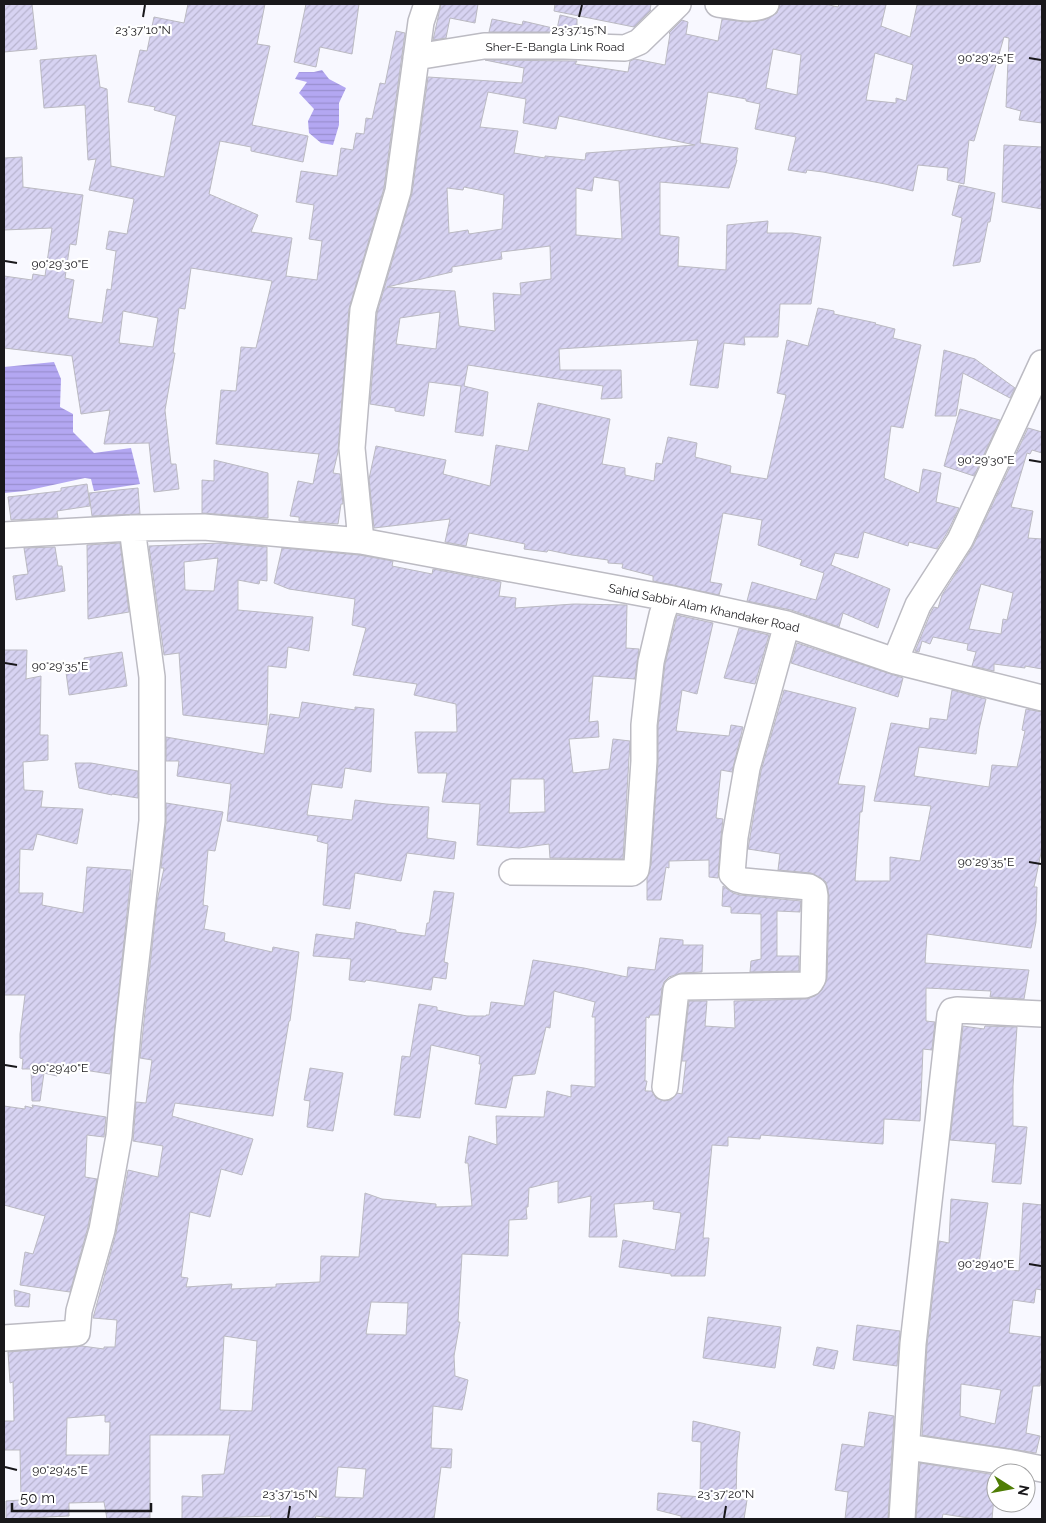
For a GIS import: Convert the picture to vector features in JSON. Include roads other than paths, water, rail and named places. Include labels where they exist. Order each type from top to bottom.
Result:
[{"type":"street","points":[[361,541],[352,448],[363,310],[398,191],[421,22],[427,4]]},
{"type":"street","name":"Sher-E-Bangla Link Road","points":[[416,57],[484,46],[625,48],[639,42],[673,6],[678,4]]},
{"type":"street","points":[[718,4],[759,8],[766,4]]},
{"type":"street","points":[[895,661],[918,604],[960,540],[1035,399],[1042,363]]},
{"type":"street","name":"Sahid Sabbir Alam Khandaker Road","points":[[4,535],[132,528],[204,527],[361,541],[668,598],[787,624],[895,661],[1042,698]]},
{"type":"street","points":[[4,1338],[77,1333],[78,1311],[102,1230],[119,1136],[128,1031],[152,821],[152,677],[132,528]]},
{"type":"street","points":[[512,872],[632,873],[636,870],[644,761],[644,725],[651,662],[668,598]]},
{"type":"street","points":[[666,1087],[676,990],[682,988],[805,985],[810,983],[813,978],[814,890],[809,887],[744,881],[737,879],[732,874],[735,837],[746,768],[787,624]]},
{"type":"street","points":[[902,1519],[913,1344],[950,1015],[952,1011],[957,1010],[1042,1014]]},
{"type":"street","points":[[906,1447],[1042,1469]]}]
